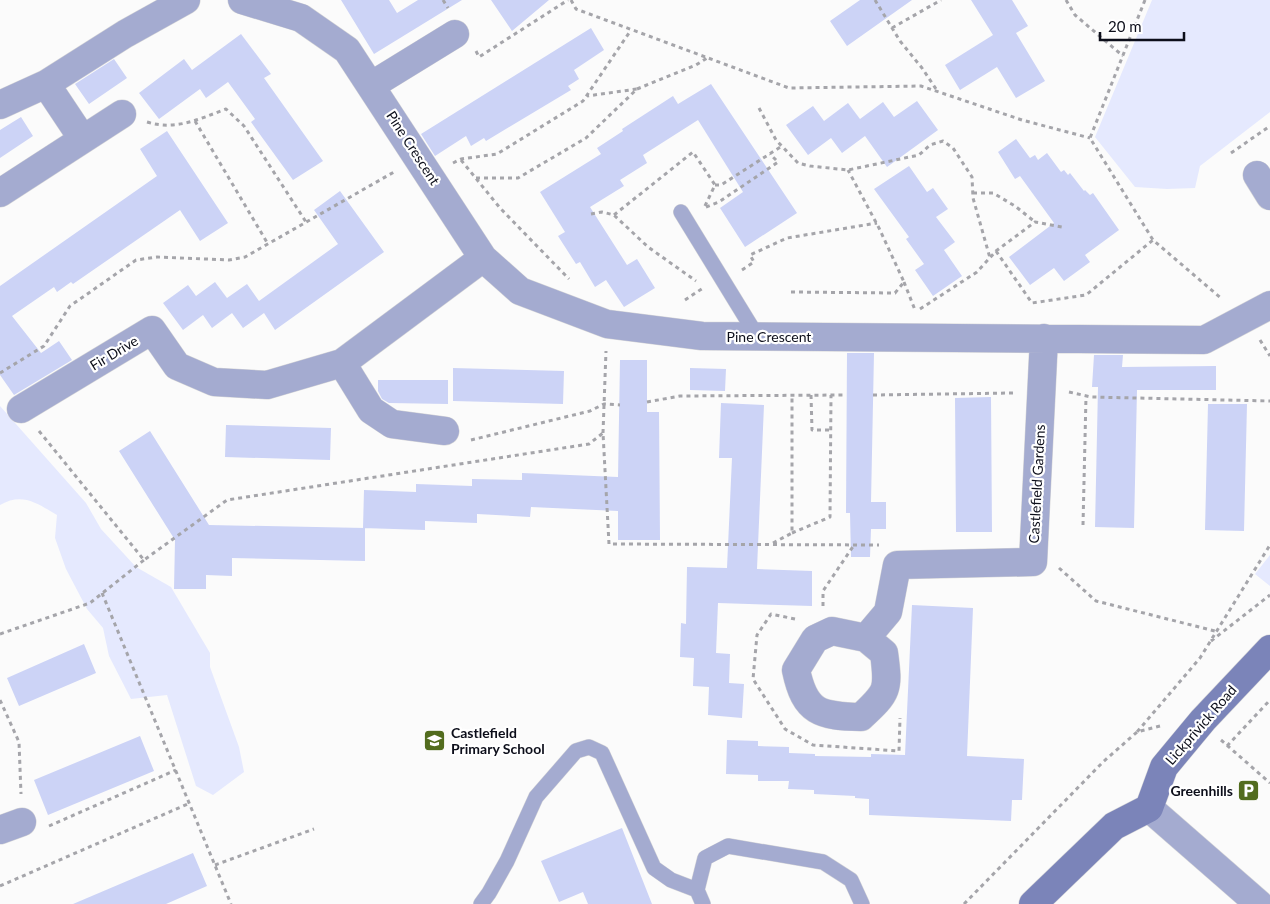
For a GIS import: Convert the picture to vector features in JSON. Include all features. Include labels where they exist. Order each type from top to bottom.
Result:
[{"type":"street","points":[[0,104],[46,84],[125,34],[186,0]]},
{"type":"street","name":"Pine Crescent","points":[[242,0],[301,18],[347,50],[372,85],[483,258],[520,291],[607,324],[702,336],[1204,340],[1270,304]]},
{"type":"street","points":[[372,85],[461,33]]},
{"type":"street","points":[[46,84],[82,138]]},
{"type":"street","points":[[0,193],[82,138],[122,114]]},
{"type":"street","name":"Fir Drive","points":[[22,409],[152,330],[177,366],[214,382],[267,385],[342,363],[483,258]]},
{"type":"street","name":"Castlefield Gardens","points":[[866,638],[888,612],[897,565],[1033,562],[1044,338]]},
{"type":"street","points":[[342,363],[371,410],[392,424],[456,436]]},
{"type":"street","points":[[832,631],[866,638],[884,653],[888,680],[882,697],[861,717],[834,716],[810,706],[800,691],[796,670],[815,639],[826,633],[832,631]]},
{"type":"street","name":"Lickprivick Road","points":[[1149,808],[1164,766],[1203,720],[1270,649]]},
{"type":"street","points":[[1032,904],[1114,826],[1149,808],[1259,904]]},
{"type":"lane","points":[[683,216],[757,336]]},
{"type":"lane","points":[[481,904],[489,894],[507,861],[536,797],[576,751],[589,746],[602,753],[654,868],[700,897],[705,858],[728,846],[823,862],[851,880],[862,904]]},
{"type":"path","points":[[443,0],[461,33],[480,56],[570,0],[576,9],[789,88],[921,86],[1022,120],[1090,138],[1153,240],[1244,318],[1270,356]]},
{"type":"path","points":[[875,0],[892,28],[938,92]]},
{"type":"path","points":[[892,28],[941,0]]},
{"type":"path","points":[[1066,0],[1075,15],[1123,56]]},
{"type":"path","points":[[1090,138],[1145,0]]},
{"type":"path","points":[[0,373],[44,346],[70,306],[136,260],[157,257],[229,260],[245,257],[306,222],[424,166],[497,154],[583,101],[631,30]]},
{"type":"path","points":[[586,96],[637,89],[696,65],[707,58]]},
{"type":"path","points":[[476,178],[518,178],[586,138],[637,89]]},
{"type":"path","points":[[759,108],[776,140],[798,163],[848,170],[919,155],[930,145],[943,141],[953,148],[972,177],[973,194],[990,258]]},
{"type":"path","points":[[122,114],[163,127],[194,121],[226,109],[244,126],[306,222]]},
{"type":"path","points":[[194,121],[268,244]]},
{"type":"path","points":[[1231,152],[1270,126]]},
{"type":"path","points":[[715,185],[721,185],[782,146]]},
{"type":"path","points":[[614,215],[693,152],[715,185]]},
{"type":"path","points":[[683,216],[719,202],[778,162],[770,154]]},
{"type":"path","points":[[461,159],[500,208],[575,284]]},
{"type":"path","points":[[848,170],[877,224],[916,311]]},
{"type":"path","points":[[706,207],[715,185]]},
{"type":"path","points":[[973,194],[993,193],[1015,206],[1035,222],[1062,227]]},
{"type":"path","points":[[591,214],[602,212],[614,215],[648,247],[705,287]]},
{"type":"path","points":[[881,337],[897,315],[907,315],[916,311],[977,272],[996,250],[1035,222]]},
{"type":"path","points":[[724,282],[754,262],[750,254],[787,238],[877,224]]},
{"type":"path","points":[[996,250],[1032,303],[1086,294],[1153,240]]},
{"type":"path","points":[[791,292],[895,293],[904,282]]},
{"type":"path","points":[[607,324],[603,433],[609,544],[885,545]]},
{"type":"path","points":[[873,395],[1041,389],[1086,396],[1270,401]]},
{"type":"path","points":[[647,402],[680,396],[846,394]]},
{"type":"path","points":[[792,395],[792,533]]},
{"type":"path","points":[[811,395],[812,430],[831,430]]},
{"type":"path","points":[[771,544],[830,517],[832,395]]},
{"type":"path","points":[[1083,525],[1086,396]]},
{"type":"path","points":[[456,436],[590,411],[604,404],[620,405]]},
{"type":"path","points":[[22,409],[144,560]]},
{"type":"path","points":[[0,634],[90,603],[144,560],[227,500],[589,444],[603,433]]},
{"type":"path","points":[[459,457],[459,464]]},
{"type":"path","points":[[826,633],[822,592],[855,545]]},
{"type":"path","points":[[1034,545],[1096,601],[1215,631]]},
{"type":"path","points":[[964,904],[1104,762],[1137,732],[1200,658],[1270,545]]},
{"type":"path","points":[[102,593],[230,904]]},
{"type":"path","points":[[1208,643],[1270,595]]},
{"type":"path","points":[[0,700],[19,742],[11,826],[44,828],[176,770]]},
{"type":"path","points":[[1227,746],[1270,700]]},
{"type":"path","points":[[1203,720],[1227,746],[1270,784]]},
{"type":"path","points":[[1137,732],[1166,725]]},
{"type":"path","points":[[0,886],[190,803]]},
{"type":"path","points":[[215,865],[314,829]]},
{"type":"shaded area","points":[[1152,0],[1270,0],[1270,112],[1200,166],[1195,188],[1135,187],[1095,137]]},
{"type":"shaded area","points":[[0,406],[86,503],[101,529],[136,567],[171,587],[210,653],[210,667],[239,747],[244,772],[213,795],[196,786],[167,695],[131,699],[109,656],[103,628],[87,609],[66,569],[55,538],[57,515],[36,503],[22,499],[15,499],[0,505]]},
{"type":"shaded area","points":[[1270,555],[1270,586],[1255,574]]},
{"type":"building","points":[[341,0],[389,0],[397,13],[418,0],[462,0],[374,54]]},
{"type":"building","points":[[491,0],[549,0],[512,31]]},
{"type":"building","points":[[860,0],[912,0],[847,46],[830,21]]},
{"type":"building","points":[[971,0],[1012,0],[1028,26],[1016,33],[1045,81],[1016,98],[997,67],[960,90],[945,65],[993,35]]},
{"type":"building","points":[[591,28],[604,50],[574,70],[579,79],[568,86],[571,90],[486,141],[484,138],[471,146],[466,136],[435,156],[421,134]]},
{"type":"building","points":[[241,34],[271,74],[264,78],[323,161],[293,180],[251,122],[255,119],[228,82],[206,98],[200,89],[159,119],[139,93],[184,59],[192,70]]},
{"type":"building","points":[[114,59],[127,78],[89,104],[75,84]]},
{"type":"building","points":[[711,84],[797,213],[745,247],[720,208],[743,192],[698,120],[643,155],[647,163],[620,180],[624,186],[590,207],[627,265],[637,259],[655,288],[624,307],[606,280],[595,287],[580,262],[576,264],[558,236],[565,232],[540,192],[601,154],[597,148],[623,131],[622,129],[673,96],[678,104]]},
{"type":"building","points":[[917,101],[938,130],[887,167],[865,136],[842,153],[831,138],[808,155],[786,125],[813,106],[824,121],[848,103],[860,119],[883,102],[894,117]]},
{"type":"building","points":[[21,117],[33,136],[0,158],[0,130]]},
{"type":"building","points":[[167,131],[228,223],[200,241],[180,210],[73,284],[71,282],[57,292],[54,287],[12,316],[41,353],[59,341],[72,360],[14,395],[0,375],[0,286],[157,176],[140,149]]},
{"type":"building","points":[[1016,139],[1030,158],[1035,155],[1038,160],[1047,153],[1061,172],[1064,170],[1068,175],[1070,173],[1084,191],[1090,195],[1093,193],[1119,230],[1085,255],[1090,262],[1064,281],[1054,268],[1030,285],[1009,257],[1054,223],[1020,176],[1015,179],[998,152]]},
{"type":"building","points":[[909,166],[927,192],[933,188],[948,209],[936,217],[955,242],[944,250],[962,276],[933,296],[915,270],[924,264],[906,239],[909,237],[874,189]]},
{"type":"building","points":[[340,191],[384,252],[275,330],[264,313],[243,328],[232,313],[212,328],[203,315],[183,330],[163,303],[188,285],[196,296],[215,282],[227,298],[247,284],[259,301],[338,244],[314,210]]},
{"type":"building","points":[[847,353],[874,353],[871,502],[886,502],[886,529],[871,529],[870,557],[851,557],[850,513],[846,513]]},
{"type":"building","points":[[1094,355],[1123,355],[1122,367],[1216,366],[1216,390],[1137,390],[1134,528],[1095,527],[1098,387],[1092,387]]},
{"type":"building","points":[[620,360],[647,360],[647,412],[659,412],[660,540],[618,540],[618,511],[531,507],[530,517],[477,514],[477,523],[425,521],[425,530],[363,528],[364,490],[416,492],[416,484],[472,486],[472,479],[522,480],[522,473],[618,477]]},
{"type":"building","points":[[453,368],[564,371],[563,404],[453,401]]},
{"type":"building","points":[[690,368],[726,369],[725,391],[690,390]]},
{"type":"building","points":[[378,380],[448,380],[448,404],[389,403],[382,399],[378,391]]},
{"type":"building","points":[[991,397],[992,532],[956,532],[955,398]]},
{"type":"building","points":[[721,403],[764,405],[757,569],[812,571],[812,606],[718,603],[716,653],[730,654],[729,683],[744,684],[742,718],[708,715],[709,687],[693,686],[694,658],[680,657],[681,623],[686,624],[687,567],[727,568],[732,458],[719,458]]},
{"type":"building","points":[[1208,404],[1247,404],[1244,531],[1205,530]]},
{"type":"building","points":[[226,425],[331,428],[330,460],[225,457]]},
{"type":"building","points":[[150,431],[209,525],[365,528],[365,561],[232,558],[232,576],[206,575],[206,589],[174,589],[175,540],[119,451]]},
{"type":"building","points":[[912,605],[973,608],[967,756],[1024,759],[1022,800],[1012,800],[1011,821],[869,815],[869,799],[855,798],[855,796],[814,794],[814,790],[788,789],[789,781],[758,781],[758,775],[726,774],[727,740],[758,741],[758,746],[789,747],[789,753],[815,754],[815,756],[871,757],[871,754],[905,755]]},
{"type":"building","points":[[84,644],[96,673],[19,706],[7,678]]},
{"type":"building","points":[[140,736],[154,771],[48,815],[34,780]]},
{"type":"building","points":[[622,828],[652,904],[588,904],[583,892],[559,902],[541,861]]},
{"type":"building","points":[[193,853],[207,886],[166,904],[73,904]]},
{"type":"place","name":"Castlefield Primary School","points":[[435,741]]},
{"type":"place","name":"Greenhills","points":[[1249,791]]}]
